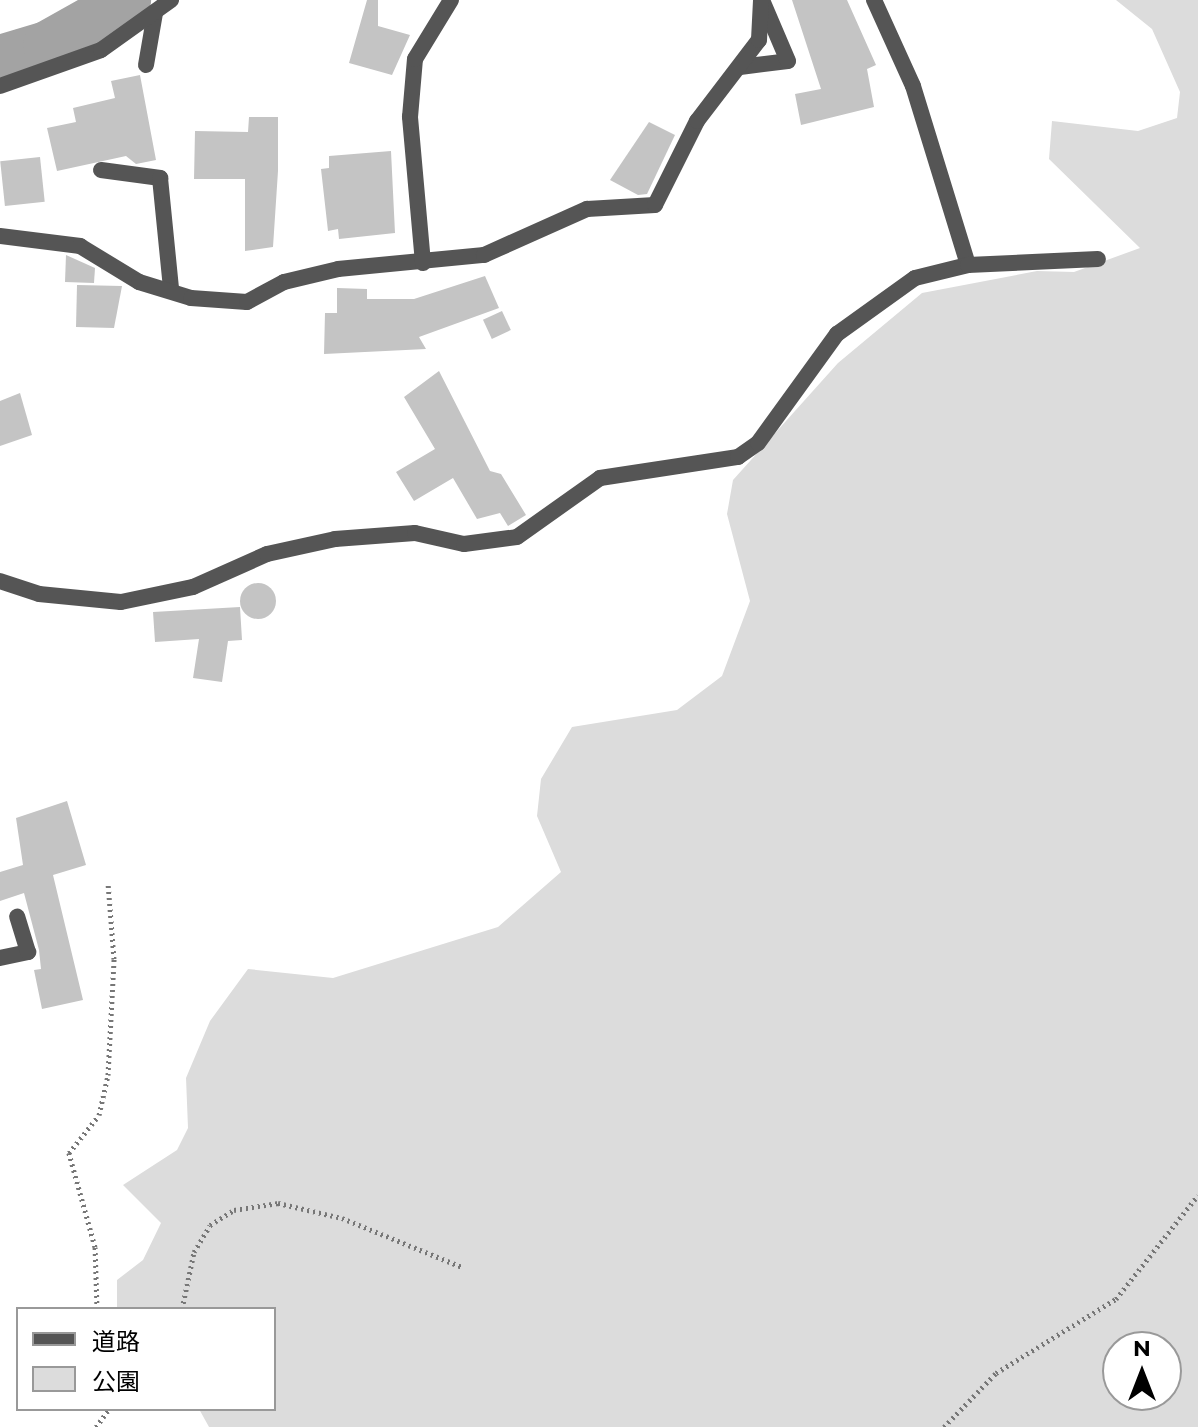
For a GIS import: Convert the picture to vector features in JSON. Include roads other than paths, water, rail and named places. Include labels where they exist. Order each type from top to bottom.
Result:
[{"type":"street","points":[[0,86],[101,50],[171,0]]},
{"type":"street","points":[[423,263],[410,117],[415,59],[451,0]]},
{"type":"street","points":[[740,67],[788,61],[762,0]]},
{"type":"street","points":[[0,236],[80,246],[139,282],[247,302],[284,282],[338,269],[484,255],[587,209],[655,205],[697,121],[759,40],[762,0]]},
{"type":"street","points":[[874,0],[913,86],[968,265]]},
{"type":"street","points":[[146,65],[155,13]]},
{"type":"street","points":[[101,170],[160,178],[171,289]]},
{"type":"street","points":[[0,581],[39,594],[121,602],[193,587],[267,554],[335,539],[415,533],[464,544],[517,537],[600,478],[738,457],[758,443],[818,357],[863,310],[915,278],[968,265],[1098,259]]},
{"type":"street","points":[[0,958],[28,952],[17,917]]},
{"type":"waterway","points":[[0,59],[47,45],[127,0]]}]
